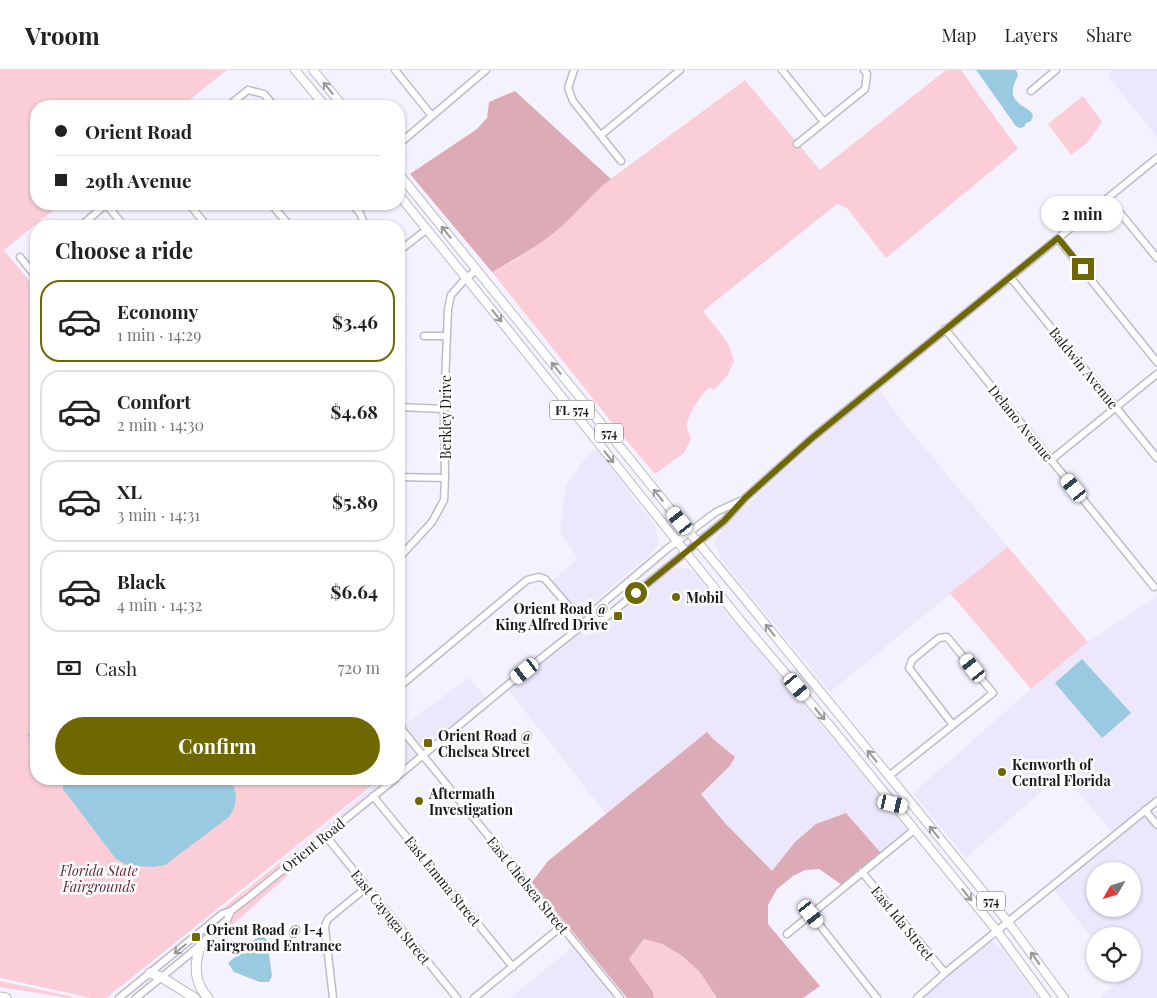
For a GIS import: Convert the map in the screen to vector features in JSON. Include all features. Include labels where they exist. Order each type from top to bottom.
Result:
[{"type":"highway","points":[[201,944],[196,962],[197,978],[201,991],[208,998]]},
{"type":"highway","points":[[150,973],[194,998]]},
{"type":"highway","points":[[0,997],[6,998]]},
{"type":"main road","points":[[296,70],[322,100]]},
{"type":"main road","points":[[313,70],[338,100]]},
{"type":"main road","name":"574","points":[[405,181],[697,543],[1008,922],[1064,998]]},
{"type":"main road","name":"FL 574","points":[[405,203],[740,620],[997,931],[1046,998]]},
{"type":"main road","points":[[893,804],[914,807],[913,828]]},
{"type":"street","points":[[395,70],[432,116]]},
{"type":"street","points":[[405,139],[486,70]]},
{"type":"street","points":[[574,70],[568,88],[573,101],[621,161]]},
{"type":"street","points":[[601,135],[680,70]]},
{"type":"street","points":[[782,70],[824,122]]},
{"type":"street","points":[[797,144],[865,89],[867,74],[864,70]]},
{"type":"street","points":[[1031,91],[1056,70]]},
{"type":"street","points":[[236,100],[248,90],[264,94],[269,100]]},
{"type":"street","points":[[584,624],[605,618],[724,521],[745,498],[812,438],[1157,158]]},
{"type":"street","points":[[1108,198],[1157,258]]},
{"type":"street","points":[[87,220],[99,210]]},
{"type":"street","points":[[111,210],[119,220]]},
{"type":"street","points":[[194,210],[202,220]]},
{"type":"street","points":[[276,210],[285,220]]},
{"type":"street","points":[[405,246],[426,230]]},
{"type":"street","points":[[1058,238],[1157,362]]},
{"type":"street","points":[[20,257],[30,270]]},
{"type":"street","name":"Berkley Drive","points":[[405,551],[432,522],[444,500],[444,409],[448,309],[451,295],[476,270]]},
{"type":"street","name":"Baldwin Avenue","points":[[1010,277],[1157,458]]},
{"type":"street","name":"Delano Avenue","points":[[945,330],[1154,587]]},
{"type":"street","points":[[424,336],[447,336]]},
{"type":"street","points":[[1051,460],[1157,374]]},
{"type":"street","points":[[405,408],[444,409]]},
{"type":"street","points":[[405,477],[445,478]]},
{"type":"street","points":[[405,770],[584,624],[595,610],[677,541],[716,512],[745,498]]},
{"type":"street","points":[[405,682],[527,580],[539,577],[545,580],[584,624]]},
{"type":"street","points":[[889,776],[953,725],[992,693],[947,637],[939,638],[912,660],[909,668],[953,725]]},
{"type":"street","name":"East Chelsea Street","points":[[405,734],[620,998]]},
{"type":"street","name":"Orient Road","points":[[119,998],[222,914],[231,911],[387,785]]},
{"type":"street","name":"East Emma Street","points":[[373,796],[513,967]]},
{"type":"street","points":[[917,998],[945,973],[1157,801]]},
{"type":"street","points":[[1145,810],[1157,825]]},
{"type":"street","points":[[787,934],[913,828]]},
{"type":"street","name":"East Cayuga Street","points":[[325,835],[457,998]]},
{"type":"street","name":"East Ida Street","points":[[862,872],[945,973]]},
{"type":"street","points":[[333,998],[326,923],[328,919],[367,887]]},
{"type":"street","name":"Orient Road","points":[[136,998],[201,944],[227,920],[231,911]]},
{"type":"street","points":[[811,914],[877,998]]},
{"type":"street","points":[[474,998],[562,926]]},
{"type":"shaded area","points":[[1113,70],[1157,70],[1157,137],[1107,75]]},
{"type":"shaded area","points":[[515,91],[611,179],[555,232],[492,272],[410,174],[477,129],[487,118],[489,102]]},
{"type":"shaded area","points":[[878,388],[901,420],[1008,547],[830,692],[722,561],[715,544],[725,525]]},
{"type":"shaded area","points":[[596,448],[655,526],[659,543],[652,553],[580,614],[552,581],[578,559],[560,532],[565,488],[581,464]]},
{"type":"shaded area","points":[[686,568],[696,573],[909,830],[881,853],[846,813],[795,842],[772,872],[724,822],[701,793],[730,766],[735,757],[707,732],[606,814],[508,689],[580,631],[586,637],[666,574],[675,569]]},
{"type":"shaded area","points":[[1157,596],[1157,797],[1113,833],[1062,773],[966,858],[913,793],[1031,689],[1088,642]]},
{"type":"shaded area","points":[[469,678],[487,699],[424,752],[405,728],[405,725]]},
{"type":"shaded area","points":[[707,732],[735,757],[730,766],[701,794],[724,822],[772,871],[795,842],[816,824],[846,813],[881,853],[842,885],[819,869],[805,870],[793,876],[777,889],[768,905],[768,924],[820,986],[803,998],[717,998],[699,971],[681,955],[662,944],[644,939],[629,959],[653,992],[654,998],[627,998],[532,882],[548,861]]},
{"type":"shaded area","points":[[405,738],[419,756],[405,767]]},
{"type":"shaded area","points":[[375,785],[383,785],[284,865],[283,860]]},
{"type":"shaded area","points":[[1144,814],[1157,830],[1157,998],[1099,998],[1119,982],[1141,982],[1141,927],[1086,927],[1086,930],[1053,889]]},
{"type":"shaded area","points":[[991,940],[1003,949],[1039,998],[921,998]]},
{"type":"shaded area","points":[[574,946],[616,998],[510,998]]},
{"type":"green space","name":"Florida State Fairgrounds","points":[[0,70],[227,70],[190,100],[30,100],[30,210],[54,210],[41,220],[30,220],[30,229],[4,250],[30,282],[30,785],[372,785],[106,998],[91,998],[0,978]]},
{"type":"green space","points":[[946,70],[961,70],[1018,149],[886,258],[847,208],[837,204],[703,311],[728,343],[734,361],[727,376],[714,390],[710,387],[707,390],[692,411],[687,422],[691,439],[684,453],[655,474],[492,272],[519,258],[562,226],[600,187],[745,80],[796,141],[793,144],[796,148],[800,146],[820,170]]},
{"type":"green space","points":[[1083,96],[1102,122],[1087,143],[1071,155],[1048,124]]},
{"type":"green space","points":[[1008,547],[1088,642],[1031,689],[950,593]]},
{"type":"green space","points":[[283,860],[284,865],[231,908],[149,970],[147,969]]},
{"type":"green space","points":[[286,871],[287,876],[201,953],[204,945],[235,912]]},
{"type":"green space","points":[[644,939],[662,944],[681,955],[699,971],[717,998],[654,998],[653,992],[629,959]]},
{"type":"green space","points":[[0,981],[74,997],[68,998],[0,987]]},
{"type":"water","points":[[975,70],[1016,70],[1018,75],[1013,89],[1013,96],[1015,100],[1032,113],[1031,121],[1026,123],[1024,127],[1019,128],[1015,125]]},
{"type":"water","points":[[1082,659],[1131,713],[1102,738],[1055,683]]},
{"type":"water","points":[[63,785],[232,785],[236,798],[234,808],[229,817],[165,865],[152,867],[127,865],[116,859],[63,789]]},
{"type":"water","points":[[259,937],[264,937],[267,940],[272,976],[269,982],[260,982],[234,972],[228,963],[248,943]]},
{"type":"place","name":"Mobil","points":[[676,597]]},
{"type":"place","name":"Orient Road @ King Alfred Drive","points":[[618,616]]},
{"type":"place","name":"Orient Road @ Chelsea Street","points":[[428,743]]},
{"type":"place","name":"Kenworth of Central Florida","points":[[1002,772]]},
{"type":"place","name":"Aftermath Investigation","points":[[419,801]]},
{"type":"place","name":"Orient Road @ I-4 Fairground Entrance","points":[[196,937]]},
{"type":"route","points":[[636,593],[724,521],[745,498],[812,438],[1058,238],[1083,269]]}]
